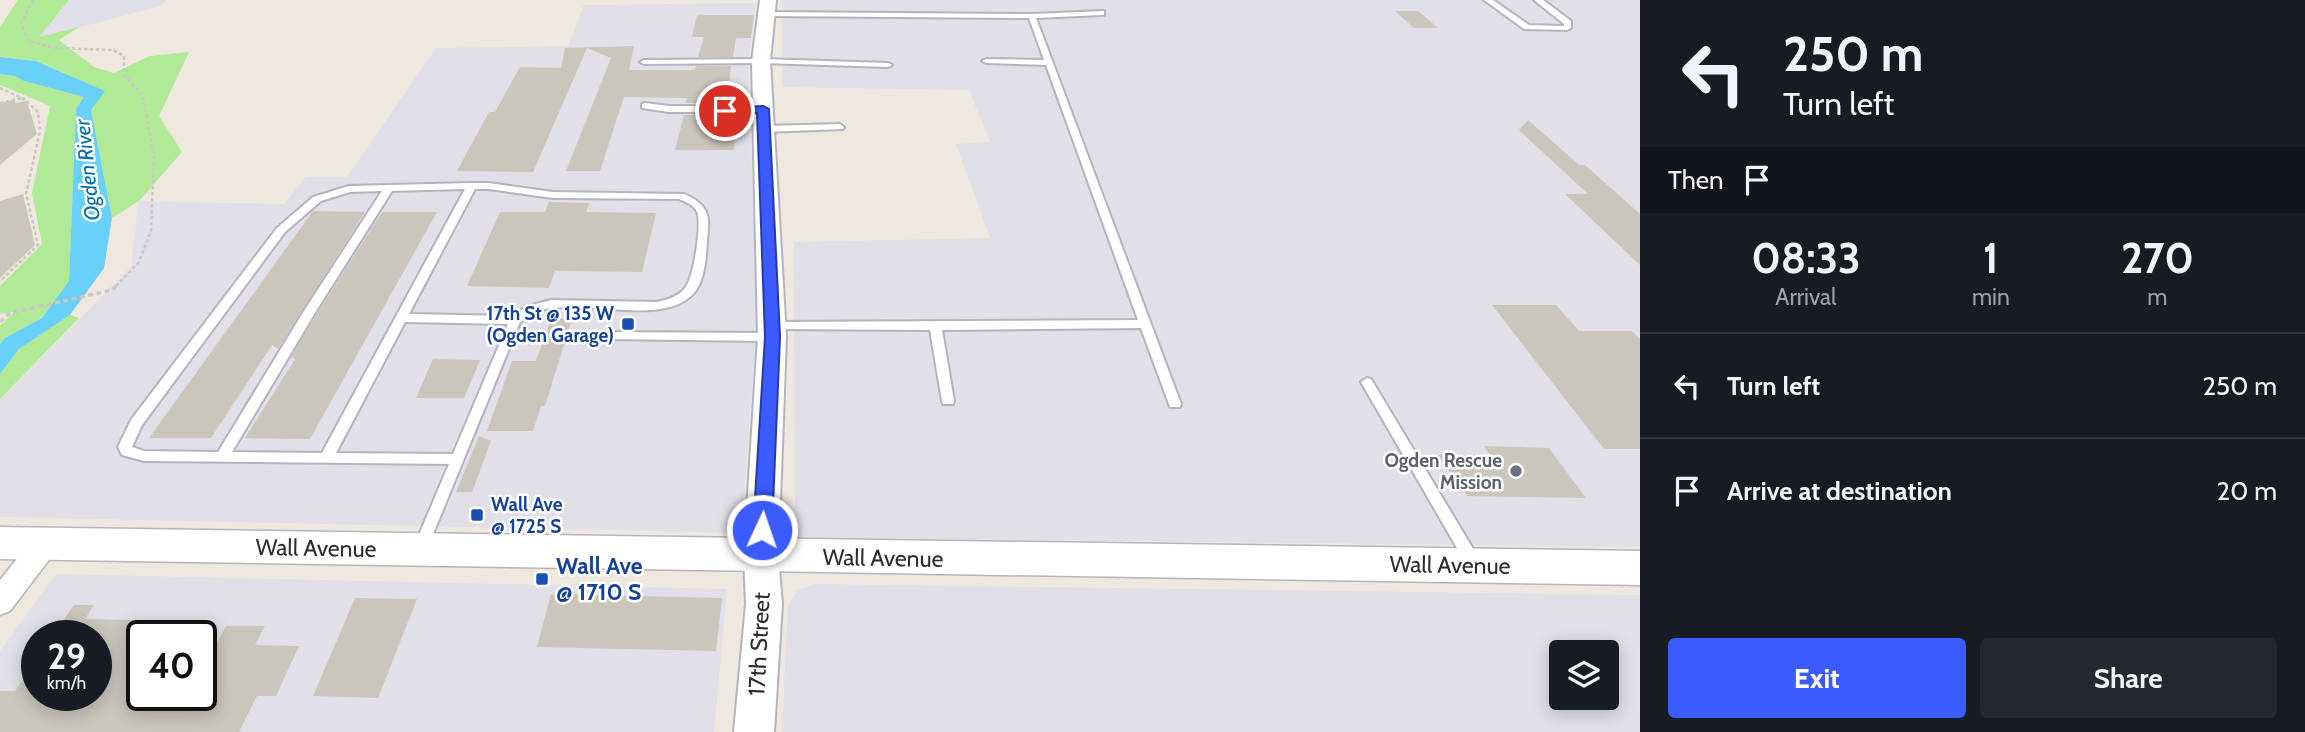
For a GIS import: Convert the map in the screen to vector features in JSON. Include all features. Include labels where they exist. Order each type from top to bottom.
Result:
[{"type":"main road","name":"Wall Avenue","points":[[0,543],[1640,568]]},
{"type":"street","name":"17th Street","points":[[754,732],[764,604],[761,556],[772,331],[761,61],[767,7]]},
{"type":"street","points":[[0,602],[45,544]]},
{"type":"lane","points":[[1488,0],[1527,27],[1567,28],[1567,23],[1538,0]]},
{"type":"lane","points":[[767,7],[839,11],[948,11],[1031,16],[1101,13]]},
{"type":"lane","points":[[1031,16],[1175,404]]},
{"type":"lane","points":[[644,62],[761,61],[888,65]]},
{"type":"lane","points":[[986,61],[1048,63]]},
{"type":"lane","points":[[645,106],[725,111],[763,119],[840,127]]},
{"type":"lane","points":[[326,458],[472,186]]},
{"type":"lane","points":[[419,550],[515,320],[522,311],[541,304],[646,306],[679,299],[690,291],[695,276],[704,212],[699,205],[681,196],[553,195],[506,186],[349,189],[333,192],[299,213],[281,230],[136,423],[125,447],[127,452],[145,456],[456,459]]},
{"type":"lane","points":[[222,457],[310,311],[389,188]]},
{"type":"lane","points":[[402,318],[515,320]]},
{"type":"lane","points":[[609,336],[935,326],[1145,324]]},
{"type":"lane","points":[[935,326],[948,401]]},
{"type":"lane","points":[[1367,382],[1475,566]]},
{"type":"path","points":[[0,316],[112,290],[139,262],[151,231],[154,156],[149,121],[143,96],[124,75],[124,56],[113,50],[56,48],[28,41],[20,23],[33,0]]},
{"type":"path","points":[[0,88],[22,98],[38,112],[40,120],[26,194],[38,245],[0,281]]},
{"type":"path","points":[[0,103],[22,98]]},
{"type":"path","points":[[0,322],[10,313]]},
{"type":"shaded area","points":[[69,0],[167,0],[161,6],[38,38]]},
{"type":"shaded area","points":[[782,0],[1640,0],[1640,547],[795,537],[794,242],[990,238],[956,144],[990,142],[969,90],[782,87]]},
{"type":"shaded area","points":[[756,3],[748,62],[757,322],[741,533],[0,517],[0,399],[131,267],[139,201],[284,204],[306,177],[347,177],[436,48],[568,46],[584,5]]},
{"type":"shaded area","points":[[56,574],[727,589],[714,732],[0,732],[0,651],[21,622],[21,711],[112,711],[112,620],[23,620]]},
{"type":"shaded area","points":[[813,584],[1640,595],[1640,732],[782,732],[788,606],[797,591]]},
{"type":"green space","points":[[18,0],[69,0],[39,37],[79,27],[59,40],[94,67],[114,73],[150,56],[189,52],[159,116],[182,152],[139,201],[112,218],[91,110],[104,91],[37,61],[0,57],[0,27]]},
{"type":"green space","points":[[0,74],[85,97],[76,109],[69,281],[42,318],[5,338],[0,344],[0,326],[14,312],[0,314],[0,286],[42,244],[32,193],[50,106],[0,85]]},
{"type":"green space","points":[[70,315],[79,318],[0,399],[0,374],[19,349]]},
{"type":"water","name":"Ogden River","points":[[0,57],[36,61],[105,91],[91,110],[112,218],[104,268],[70,315],[19,349],[0,374],[0,344],[5,338],[42,318],[69,281],[76,109],[84,97],[0,74]]},
{"type":"building","points":[[1395,11],[1418,11],[1438,28],[1414,28]]},
{"type":"building","points":[[697,15],[754,15],[751,38],[736,38],[733,57],[698,57],[704,37],[692,37]]},
{"type":"building","points":[[634,46],[629,70],[695,70],[696,66],[731,66],[727,103],[686,103],[687,98],[624,97],[600,171],[566,171],[611,58],[587,48],[533,172],[457,171],[489,112],[495,112],[520,67],[561,68],[565,48]]},
{"type":"building","points":[[14,100],[16,103],[27,101],[37,134],[0,165],[0,103]]},
{"type":"building","points":[[684,115],[726,115],[725,118],[736,118],[734,150],[675,150]]},
{"type":"building","points":[[1528,120],[1579,165],[1585,165],[1640,214],[1640,265],[1565,194],[1588,194],[1519,130]]},
{"type":"building","points":[[23,194],[35,245],[0,278],[0,201]]},
{"type":"building","points":[[549,202],[589,203],[586,212],[656,213],[642,272],[555,271],[549,288],[467,286],[500,212],[545,212]]},
{"type":"building","points":[[313,211],[365,212],[278,349],[272,345],[211,438],[149,438]]},
{"type":"building","points":[[382,212],[437,212],[310,439],[245,438],[295,359],[291,357],[318,312]]},
{"type":"building","points":[[1492,305],[1556,305],[1579,331],[1632,331],[1640,339],[1640,449],[1604,449]]},
{"type":"building","points":[[551,319],[572,319],[545,406],[541,406],[533,431],[487,431],[512,361],[536,361]]},
{"type":"building","points":[[433,359],[480,360],[464,398],[416,398]]},
{"type":"building","points":[[479,436],[491,441],[472,492],[456,492]]},
{"type":"building","points":[[1484,446],[1549,448],[1586,498],[1467,496],[1438,455],[1490,455]]},
{"type":"building","points":[[551,594],[722,598],[716,651],[537,647]]},
{"type":"building","points":[[355,598],[417,599],[378,698],[313,696]]},
{"type":"building","points":[[74,605],[94,605],[85,619],[130,620],[126,620],[126,711],[217,711],[217,643],[226,626],[265,626],[255,645],[299,646],[276,696],[257,696],[239,732],[0,732],[0,691],[15,691],[21,682],[21,711],[112,711],[112,620],[64,620]]},
{"type":"place","name":"17th St @ 135 W (Ogden Garage)","points":[[628,324]]},
{"type":"place","name":"Ogden Rescue Mission","points":[[1516,471]]},
{"type":"place","name":"Wall Ave @ 1725 S","points":[[477,515]]},
{"type":"place","name":"Wall Ave @ 1710 S","points":[[542,579]]},
{"type":"route","points":[[725,111],[763,109],[772,337],[762,530]]}]
